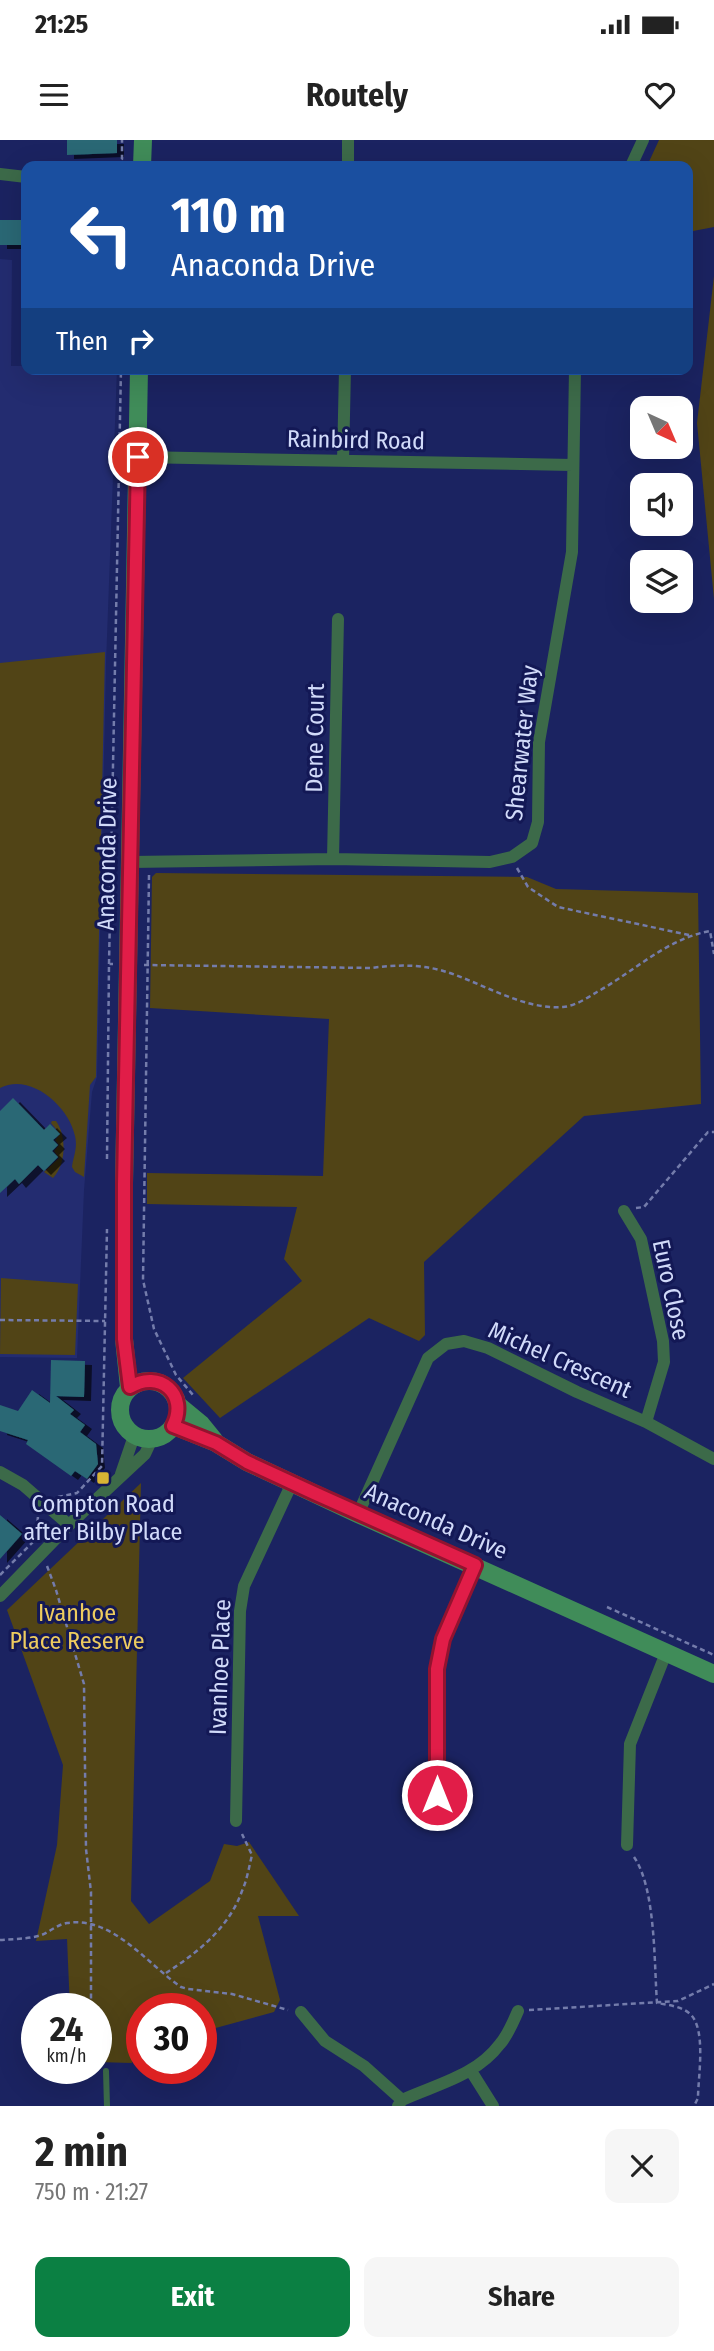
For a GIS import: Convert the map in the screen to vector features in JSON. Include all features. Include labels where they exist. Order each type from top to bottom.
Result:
[{"type":"main road","points":[[142,161],[143,140]]},
{"type":"main road","name":"Anaconda Drive","points":[[137,1384],[124,1339],[139,375]]},
{"type":"main road","name":"Anaconda Drive","points":[[143,1438],[122,1422],[119,1413],[123,1395],[137,1384],[163,1384],[175,1396],[178,1405],[201,1424],[216,1443]]},
{"type":"main road","points":[[143,1438],[160,1437],[173,1426],[178,1405]]},
{"type":"main road","name":"Anaconda Drive","points":[[173,1426],[216,1443],[247,1462],[358,1514],[714,1674]]},
{"type":"street","points":[[348,140],[348,161]]},
{"type":"street","points":[[633,161],[643,140]]},
{"type":"street","points":[[0,174],[21,176]]},
{"type":"street","points":[[343,461],[345,375]]},
{"type":"street","name":"Shearwater Way","points":[[131,862],[333,859],[490,862],[512,857],[532,843],[538,821],[539,742],[572,552],[575,375]]},
{"type":"street","name":"Rainbird Road","points":[[138,457],[573,465]]},
{"type":"street","name":"Dene Court","points":[[333,859],[338,618]]},
{"type":"street","name":"Euro Close","points":[[624,1211],[641,1239],[663,1341],[664,1362],[646,1422]]},
{"type":"street","name":"Michel Crescent","points":[[358,1514],[428,1358],[446,1344],[464,1341],[488,1349],[646,1422],[714,1459]]},
{"type":"street","points":[[0,1596],[23,1576],[69,1525],[145,1454],[143,1438]]},
{"type":"street","points":[[0,1472],[23,1485],[69,1525]]},
{"type":"street","name":"Ivanhoe Place","points":[[236,1821],[240,1611],[244,1586],[292,1483]]},
{"type":"street","points":[[436,1822],[437,1669],[443,1639],[475,1565]]},
{"type":"street","points":[[627,1845],[630,1744],[666,1653]]},
{"type":"street","points":[[301,2012],[325,2040],[364,2066],[400,2103],[471,2071],[488,2058],[502,2042],[518,2011]]},
{"type":"street","points":[[471,2071],[493,2106]]},
{"type":"lane","points":[[106,2084],[107,2106]]},
{"type":"path","points":[[120,161],[122,140]]},
{"type":"path","points":[[107,1170],[121,375]]},
{"type":"path","points":[[512,857],[528,887],[558,907],[689,934]]},
{"type":"path","points":[[149,862],[143,1280],[154,1329],[176,1375],[198,1401]]},
{"type":"path","points":[[109,964],[371,968],[404,964],[440,970],[542,1006],[565,1007],[607,986],[689,934],[712,930],[714,954]]},
{"type":"path","points":[[624,1211],[644,1207],[708,1132],[714,1132]]},
{"type":"path","points":[[54,1499],[77,1493],[102,1466],[107,1221]]},
{"type":"path","points":[[0,1320],[105,1321]]},
{"type":"path","points":[[0,1575],[36,1539],[40,1513]]},
{"type":"path","points":[[47,1566],[84,1684],[91,1993]]},
{"type":"path","points":[[602,1605],[714,1655]]},
{"type":"path","points":[[164,1974],[193,1955],[211,1938],[237,1904],[252,1855],[236,1821]]},
{"type":"path","points":[[627,1845],[638,1862],[648,1894],[657,2003]]},
{"type":"path","points":[[0,1940],[41,1936],[66,1923],[91,1924],[116,1936],[164,1974],[188,1989],[232,1994],[301,2012]]},
{"type":"path","points":[[518,2011],[678,2001],[714,1984]]},
{"type":"path","points":[[657,2003],[675,2006],[690,2013],[699,2029],[701,2046],[698,2098],[694,2106]]},
{"type":"shaded area","points":[[0,259],[12,260],[11,366],[21,366],[21,375],[117,375],[106,663],[97,1077],[92,1092],[84,1190],[77,1358],[0,1357]]},
{"type":"green space","points":[[659,140],[714,140],[714,227],[693,231],[693,161],[649,161]]},
{"type":"green space","points":[[714,276],[714,599],[697,423]]},
{"type":"green space","points":[[105,652],[96,1077],[90,1085],[84,1177],[72,1167],[76,1140],[71,1125],[57,1103],[35,1088],[24,1085],[12,1084],[0,1088],[0,663]]},
{"type":"green space","points":[[156,873],[527,877],[556,889],[698,893],[701,1104],[584,1116],[424,1262],[425,1335],[419,1341],[369,1318],[220,1418],[183,1378],[302,1281],[284,1259],[297,1207],[147,1204],[147,1173],[323,1176],[329,1019],[150,1008],[152,877]]},
{"type":"green space","points":[[52,1121],[56,1121],[60,1127],[64,1150],[60,1166],[53,1178],[44,1172],[59,1158],[54,1151],[59,1145],[55,1140],[60,1134]]},
{"type":"green space","points":[[1,1278],[78,1284],[75,1355],[0,1354]]},
{"type":"green space","name":"Ivanhoe Place Reserve","points":[[141,1483],[131,1901],[149,1924],[210,1881],[224,1844],[237,1846],[249,1842],[299,1916],[258,1916],[280,2000],[274,2012],[217,2028],[217,1993],[126,1993],[126,2063],[112,2062],[112,1993],[69,1993],[67,1939],[36,1941],[57,1845],[63,1765],[7,1610]]},
{"type":"building","points":[[67,140],[117,140],[117,153],[67,155]]},
{"type":"building","points":[[0,220],[21,220],[21,245],[0,245]]},
{"type":"building","points":[[13,1098],[44,1130],[50,1124],[60,1134],[53,1140],[58,1145],[52,1151],[58,1157],[44,1171],[38,1165],[19,1184],[15,1179],[0,1193],[0,1111]]},
{"type":"building","points":[[51,1360],[85,1361],[84,1397],[56,1396],[74,1410],[70,1414],[85,1425],[80,1432],[96,1444],[98,1464],[87,1479],[75,1471],[71,1476],[26,1444],[28,1440],[0,1431],[0,1405],[18,1411],[32,1390],[50,1403]]},
{"type":"building","points":[[0,1515],[22,1534],[0,1559]]},
{"type":"place","name":"Compton Road after Bilby Place","points":[[103,1478]]},
{"type":"route","points":[[138,457],[124,1184],[124,1339],[130,1387],[145,1380],[163,1384],[175,1396],[178,1405],[177,1419],[173,1426],[216,1443],[247,1462],[358,1514],[475,1565],[443,1639],[437,1669],[437,1795]]}]
